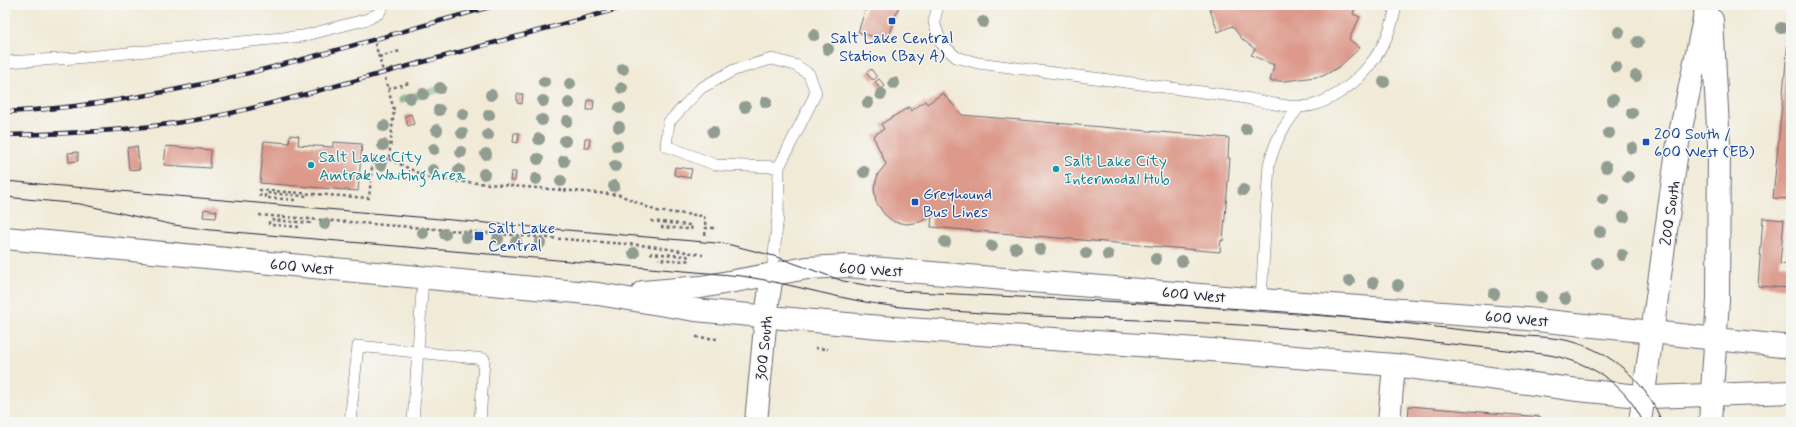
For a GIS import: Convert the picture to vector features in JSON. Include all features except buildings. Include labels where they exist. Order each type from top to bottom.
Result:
[{"type":"street","name":"200 South","points":[[1640,422],[1646,397],[1652,332],[1678,143],[1707,5]]},
{"type":"street","points":[[1710,422],[1718,294],[1719,145],[1711,5]]},
{"type":"street","name":"600 West","points":[[5,238],[598,294],[695,310],[880,327],[1195,349],[1394,365],[1578,390],[1646,397],[1791,392]]},
{"type":"street","name":"600 West","points":[[598,294],[666,292],[740,281],[807,268],[862,267],[1261,300],[1527,319],[1791,347]]},
{"type":"street","name":"300 South","points":[[756,422],[766,316],[772,274]]},
{"type":"street","points":[[1388,422],[1394,365]]},
{"type":"lane","points":[[5,62],[76,58],[303,36],[368,20],[379,13],[383,5]]},
{"type":"lane","points":[[938,5],[934,22],[941,43],[956,57],[978,63],[1236,96],[1299,107],[1316,104],[1338,93],[1361,76],[1381,50],[1393,21],[1396,5]]},
{"type":"lane","points":[[772,274],[778,216],[779,167],[816,93],[809,74],[795,64],[772,59],[734,70],[701,88],[669,122],[666,146],[716,165],[779,167]]},
{"type":"lane","points":[[1261,300],[1269,164],[1275,143],[1285,125],[1299,107]]},
{"type":"lane","points":[[413,422],[423,278]]},
{"type":"lane","points":[[350,422],[358,346],[484,358],[480,422]]},
{"type":"path","points":[[368,20],[394,110],[389,159]]},
{"type":"path","points":[[379,57],[400,51]]},
{"type":"path","points":[[388,89],[409,83]]},
{"type":"path","points":[[260,198],[260,190],[369,198],[373,158],[389,159],[431,179],[620,195],[656,211],[704,216],[706,228],[705,235]]},
{"type":"path","points":[[295,200],[269,198],[265,197],[264,194],[305,196],[305,194]]},
{"type":"path","points":[[258,215],[651,246],[703,255]]},
{"type":"path","points":[[299,227],[273,225],[269,224],[268,221],[310,223],[310,219]]},
{"type":"path","points":[[652,221],[689,224],[692,226],[691,229],[661,227]]},
{"type":"path","points":[[706,228],[717,228]]},
{"type":"path","points":[[650,253],[687,256],[689,258],[685,261],[658,258]]},
{"type":"path","points":[[696,337],[718,339]]},
{"type":"path","points":[[815,348],[828,349]]},
{"type":"green space","points":[[445,85],[447,90],[399,103],[398,98]]},
{"type":"tram line","points":[[5,181],[727,244],[774,256],[843,281],[898,291],[1103,301],[1309,314],[1560,339],[1580,344],[1594,350],[1607,356],[1619,365],[1639,384],[1656,409],[1662,422]]},
{"type":"tram line","points":[[5,197],[80,204],[174,225],[211,230],[742,276],[881,305],[945,311],[1212,323],[1400,338],[1543,354],[1574,361],[1589,367],[1602,375],[1625,395],[1643,422]]},
{"type":"railway","points":[[5,112],[68,107],[130,98],[192,86],[315,56],[497,5]]},
{"type":"railway","points":[[5,135],[58,134],[138,128],[217,116],[289,99],[632,5]]},
{"type":"place","name":"Salt Lake Central Station (Bay A)","points":[[892,21]]},
{"type":"place","name":"200 South / 600 West (EB)","points":[[1646,142]]},
{"type":"place","name":"Salt Lake City Amtrak Waiting Area","points":[[311,165]]},
{"type":"place","name":"Salt Lake City Intermodal Hub","points":[[1056,169]]},
{"type":"place","name":"Greyhound Bus Lines","points":[[915,202]]},
{"type":"place","name":"Salt Lake Central","points":[[479,236]]}]
